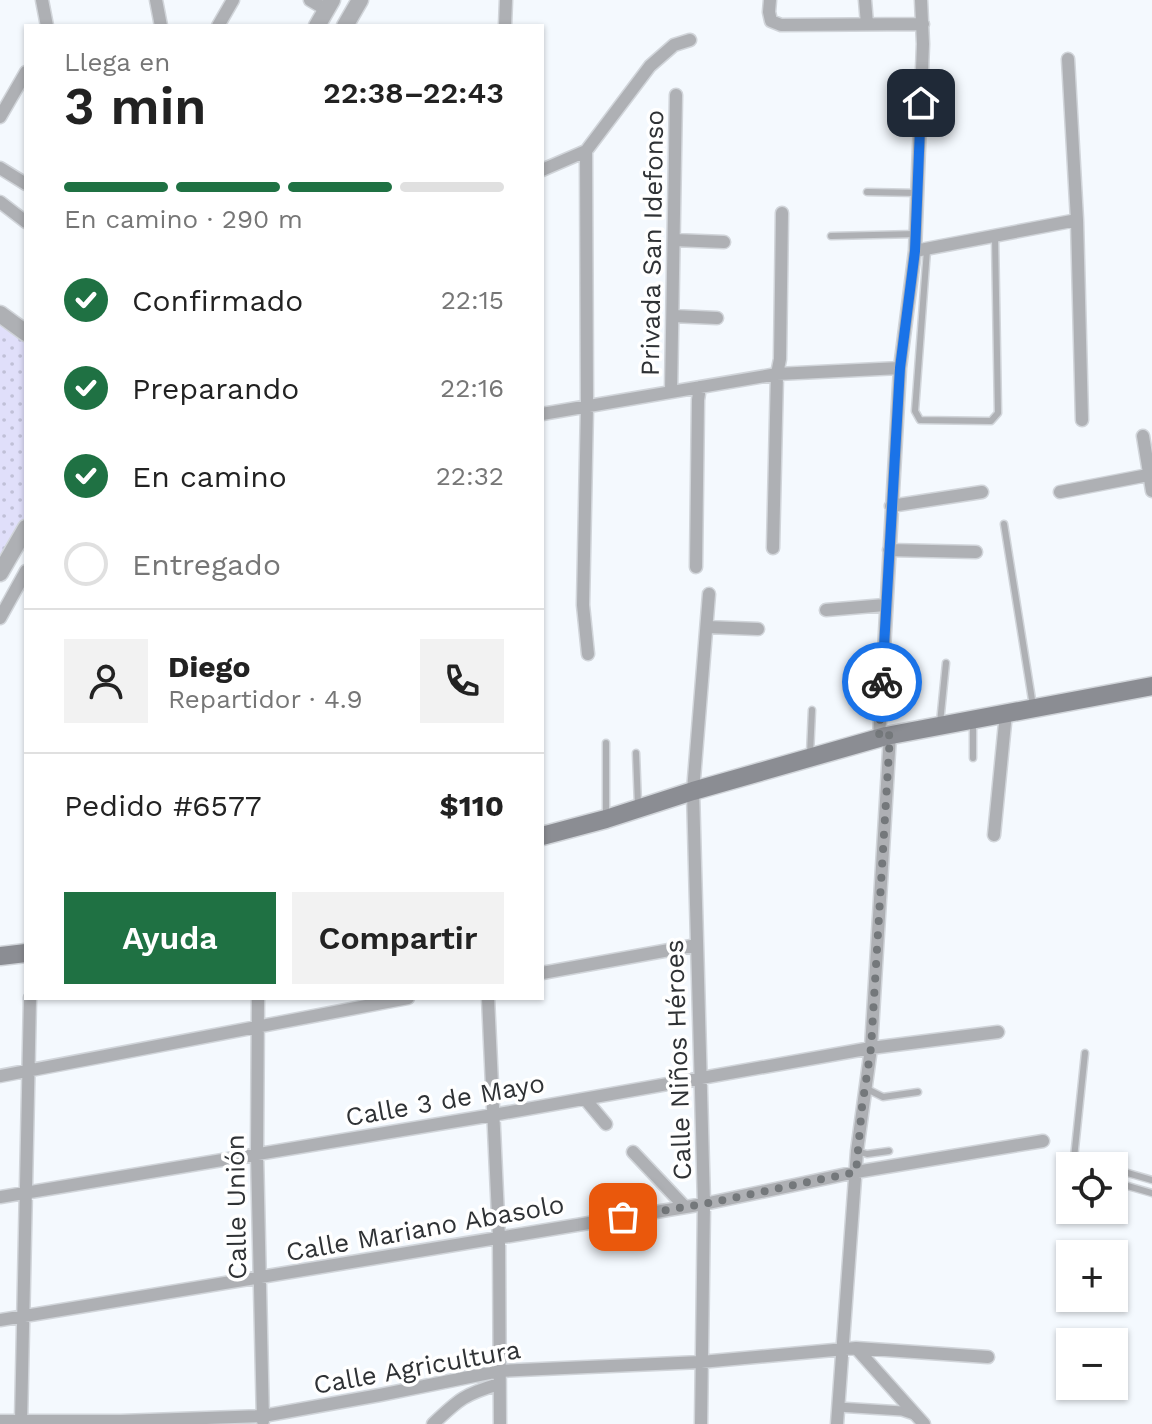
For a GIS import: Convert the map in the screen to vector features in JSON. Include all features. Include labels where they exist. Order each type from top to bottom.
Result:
[{"type":"main road","points":[[544,835],[885,737],[1152,686]]},
{"type":"main road","points":[[0,956],[24,953]]},
{"type":"street","points":[[42,0],[47,24]]},
{"type":"street","points":[[156,0],[161,24]]},
{"type":"street","points":[[219,24],[233,0]]},
{"type":"street","points":[[310,0],[329,5],[318,24]]},
{"type":"street","points":[[346,24],[360,0]]},
{"type":"street","points":[[505,24],[506,0]]},
{"type":"street","points":[[770,0],[771,21],[781,25],[923,24]]},
{"type":"street","points":[[865,0],[867,24]]},
{"type":"street","points":[[837,1424],[857,1151],[871,1048],[885,737],[885,605],[900,368],[921,251],[916,234],[923,44],[921,0]]},
{"type":"street","points":[[544,169],[586,151],[650,66],[674,45],[690,40]]},
{"type":"street","points":[[1068,59],[1077,220],[1082,420]]},
{"type":"street","points":[[0,117],[22,89]]},
{"type":"street","name":"Privada San Idefonso","points":[[671,392],[676,95]]},
{"type":"street","points":[[586,151],[587,407],[583,605],[588,654]]},
{"type":"street","points":[[0,168],[24,183]]},
{"type":"street","points":[[0,202],[24,220]]},
{"type":"street","points":[[773,548],[782,213]]},
{"type":"street","points":[[921,251],[1077,220]]},
{"type":"street","points":[[674,240],[724,242]]},
{"type":"street","points":[[0,314],[24,332]]},
{"type":"street","points":[[673,316],[717,318]]},
{"type":"street","points":[[544,414],[777,374],[900,368]]},
{"type":"street","points":[[696,567],[700,387]]},
{"type":"street","points":[[1143,436],[1149,457],[1148,475],[1152,491]]},
{"type":"street","points":[[1060,492],[1148,475]]},
{"type":"street","points":[[891,506],[982,492]]},
{"type":"street","points":[[0,573],[24,531]]},
{"type":"street","points":[[889,550],[976,552]]},
{"type":"street","points":[[0,618],[24,575]]},
{"type":"street","name":"Calle Niños Héroes","points":[[701,1424],[704,1204],[693,791],[709,594]]},
{"type":"street","points":[[826,610],[885,605]]},
{"type":"street","points":[[707,627],[758,629]]},
{"type":"street","points":[[994,835],[1006,713]]},
{"type":"street","points":[[544,973],[697,945]]},
{"type":"street","points":[[21,1422],[30,1000]]},
{"type":"street","name":"Calle Unión","points":[[258,1000],[257,1154],[262,1420]]},
{"type":"street","points":[[0,1076],[398,1000]]},
{"type":"street","points":[[488,1000],[499,1238],[500,1424]]},
{"type":"street","name":"Calle 3 de Mayo","points":[[0,1197],[871,1048],[998,1032]]},
{"type":"street","points":[[585,1099],[606,1124]]},
{"type":"street","name":"Calle Mariano Abasolo","points":[[0,1320],[704,1204],[856,1172],[1043,1141]]},
{"type":"street","points":[[633,1152],[685,1207]]},
{"type":"street","points":[[856,1348],[920,1420]]},
{"type":"street","name":"Calle Agricultura","points":[[0,1421],[262,1420],[380,1395],[499,1378],[856,1348],[988,1357]]},
{"type":"street","points":[[433,1424],[459,1399],[499,1378]]},
{"type":"street","points":[[838,1407],[902,1411],[920,1420]]},
{"type":"lane","points":[[867,192],[918,193]]},
{"type":"lane","points":[[831,236],[916,234]]},
{"type":"lane","points":[[921,251],[917,416],[920,420],[991,421],[998,413],[995,236]]},
{"type":"lane","points":[[1004,524],[1033,708]]},
{"type":"lane","points":[[940,726],[946,663]]},
{"type":"lane","points":[[810,758],[812,710]]},
{"type":"lane","points":[[972,720],[973,758]]},
{"type":"lane","points":[[606,743],[606,819]]},
{"type":"lane","points":[[636,753],[638,808]]},
{"type":"lane","points":[[1076,1152],[1085,1053]]},
{"type":"lane","points":[[865,1088],[883,1097],[918,1092]]},
{"type":"lane","points":[[857,1151],[867,1154],[889,1151]]},
{"type":"lane","points":[[1128,1173],[1152,1180]]},
{"type":"lane","points":[[1128,1186],[1152,1193]]},
{"type":"shaded area","points":[[0,314],[24,332],[24,533],[0,575]]},
{"type":"way so far","points":[[623,1217],[704,1204],[856,1172],[871,1048],[890,735],[879,738],[882,682]]},
{"type":"route","points":[[882,682],[900,368],[915,251],[921,103]]}]
